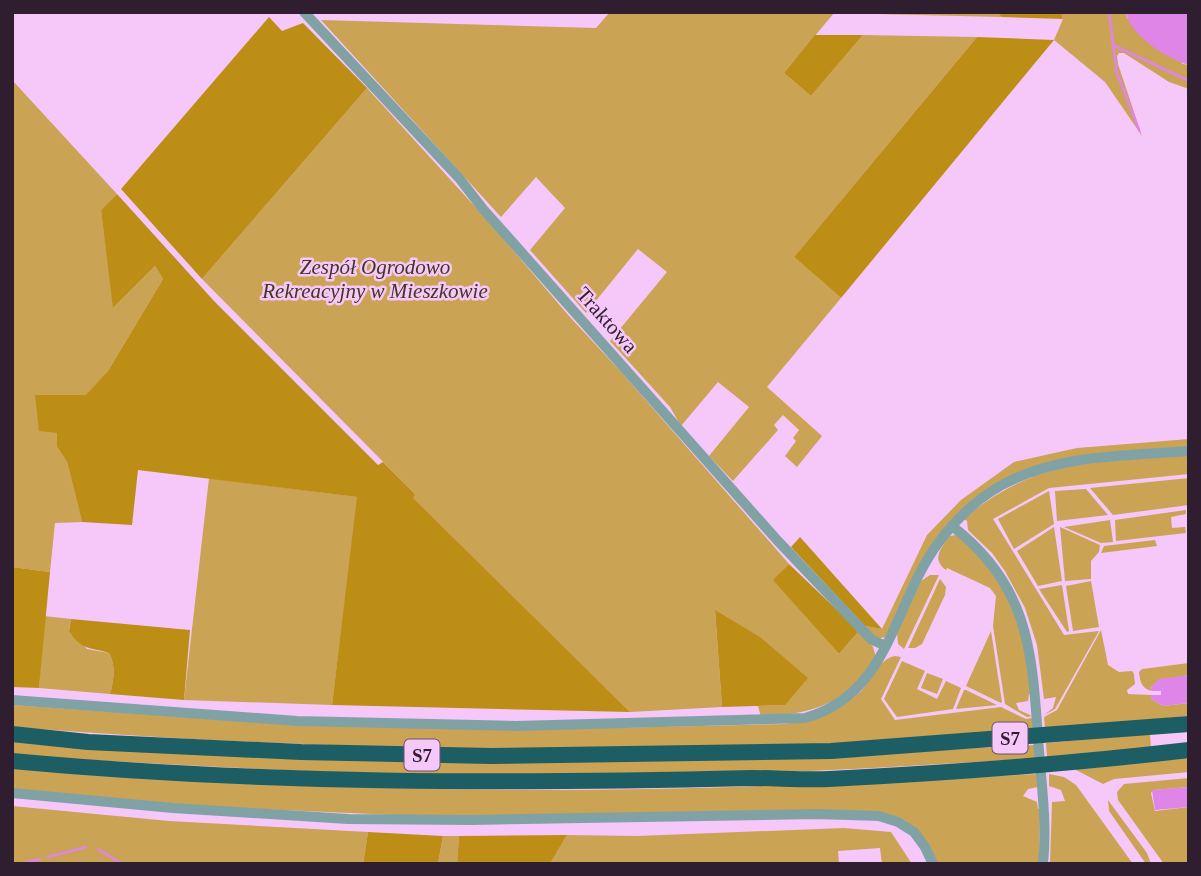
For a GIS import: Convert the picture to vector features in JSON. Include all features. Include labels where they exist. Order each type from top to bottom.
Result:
[{"type":"highway","name":"S7","points":[[12,734],[88,742],[301,752],[491,756],[831,751],[1189,724]]},
{"type":"highway","name":"S7","points":[[12,761],[222,777],[456,782],[826,779],[1013,768],[1189,750]]},
{"type":"highway","points":[[1013,768],[1070,773]]},
{"type":"street","name":"Traktowa","points":[[304,12],[459,178],[482,209],[777,540],[872,640],[886,646]]},
{"type":"street","points":[[12,700],[297,721],[516,726],[798,719],[824,711],[847,698],[866,679],[886,646],[938,543],[952,526],[991,492],[1049,466],[1083,460],[1189,451]]},
{"type":"street","points":[[952,526],[992,564],[1016,604],[1030,650],[1045,833],[1043,864]]},
{"type":"street","points":[[12,793],[173,808],[348,819],[471,820],[818,814],[878,816],[898,821],[914,832],[925,846],[933,864]]},
{"type":"green space","points":[[610,12],[996,12],[1002,17],[834,13],[784,73],[811,96],[863,35],[977,37],[794,257],[841,298],[767,387],[822,436],[797,467],[785,456],[796,441],[793,438],[799,430],[783,415],[774,425],[778,430],[733,481],[709,456],[749,407],[718,382],[681,426],[670,407],[610,341],[667,272],[638,249],[586,313],[530,250],[565,208],[536,177],[501,217],[321,20],[596,28]]},
{"type":"green space","points":[[1061,12],[1126,12],[1127,18],[1183,64],[1189,65],[1189,89],[1169,82],[1124,53],[1119,53],[1118,64],[1142,136],[1105,82],[1054,40],[1063,19]]},
{"type":"green space","points":[[12,80],[117,194],[101,210],[114,307],[155,266],[163,279],[108,371],[57,433],[57,447],[67,462],[82,522],[55,523],[50,572],[12,567]]},
{"type":"green space","name":"Zespół Ogrodowo Rekreacyjny w Mieszkowie","points":[[367,88],[488,221],[789,564],[774,580],[839,654],[859,631],[873,647],[876,657],[853,687],[843,695],[798,713],[761,717],[758,706],[785,705],[715,611],[722,707],[630,712],[412,498],[415,494],[202,279]]},
{"type":"green space","points":[[1189,439],[1189,447],[1037,466],[954,518],[885,637],[877,639],[865,626],[882,629],[927,535],[961,500],[1014,462],[1077,448]]},
{"type":"green space","points":[[1189,455],[1189,474],[1049,488],[993,519],[1064,635],[1099,631],[1055,709],[1044,715],[1053,708],[1056,697],[1044,699],[1037,645],[1025,608],[1005,571],[992,553],[968,530],[967,521],[964,519],[990,499],[1043,473],[1098,462]]},
{"type":"green space","points":[[209,478],[358,497],[332,705],[184,700]]},
{"type":"green space","points":[[1189,478],[1189,505],[1113,515],[1090,488]]},
{"type":"green space","points":[[1086,489],[1108,515],[1057,521],[1055,491]]},
{"type":"green space","points":[[1049,491],[1054,524],[1014,549],[998,519]]},
{"type":"green space","points":[[1186,510],[1186,514],[1171,517],[1172,528],[1185,527],[1186,533],[1116,541],[1115,520]]},
{"type":"green space","points":[[1110,520],[1113,542],[1101,543],[1064,527]]},
{"type":"green space","points":[[1054,527],[1062,581],[1038,586],[1017,551]]},
{"type":"green space","points":[[1060,527],[1100,545],[1099,552],[1091,561],[1091,579],[1065,581]]},
{"type":"green space","points":[[957,535],[996,577],[1016,615],[1025,645],[1031,694],[1028,701],[1016,703],[1019,710],[1032,716],[1027,717],[1005,704],[993,626],[996,596],[990,588],[947,568],[946,570],[939,562],[939,554],[949,536]]},
{"type":"green space","points":[[1155,540],[1157,546],[1101,553],[1104,546]]},
{"type":"green space","points":[[930,575],[939,575],[904,649],[898,644],[897,633],[921,581]]},
{"type":"green space","points":[[940,579],[946,587],[945,595],[922,644],[908,648]]},
{"type":"green space","points":[[1091,581],[1099,627],[1073,631],[1066,586]]},
{"type":"green space","points":[[1062,585],[1069,631],[1067,632],[1039,589]]},
{"type":"green space","points":[[44,616],[71,619],[69,630],[87,649],[109,653],[114,673],[110,694],[39,688]]},
{"type":"green space","points":[[1101,630],[1108,665],[1119,672],[1132,671],[1134,674],[1135,684],[1127,690],[1128,694],[1151,695],[1151,699],[1163,706],[1189,703],[1189,716],[1045,729],[1044,717],[1057,710]]},
{"type":"green space","points":[[991,631],[1002,702],[1001,703],[966,686]]},
{"type":"green space","points":[[895,656],[901,657],[881,699],[895,720],[1001,707],[1026,719],[1032,718],[1033,730],[780,746],[610,750],[268,743],[12,727],[12,705],[185,717],[612,728],[783,724],[836,709],[862,690],[884,661]]},
{"type":"green space","points":[[902,661],[925,671],[917,689],[937,699],[946,681],[961,688],[953,709],[897,717],[884,699]]},
{"type":"green space","points":[[1189,663],[1189,675],[1159,680],[1150,688],[1152,691],[1146,689],[1141,682],[1139,672],[1142,669]]},
{"type":"green space","points":[[927,673],[943,679],[937,694],[921,688]]},
{"type":"green space","points":[[966,690],[997,705],[956,709]]},
{"type":"green space","points":[[1150,734],[1151,749],[1047,757],[1046,743]]},
{"type":"green space","points":[[12,740],[476,763],[777,759],[1034,745],[1036,758],[749,774],[506,777],[294,771],[12,755]]},
{"type":"green space","points":[[1189,757],[1189,772],[1114,779],[1103,784],[1076,770],[1076,768]]},
{"type":"green space","points":[[12,767],[297,784],[473,790],[714,787],[1037,774],[1038,787],[1028,789],[1023,796],[1037,802],[1040,809],[1039,864],[938,864],[905,820],[394,815],[214,807],[12,790]]},
{"type":"green space","points":[[1049,774],[1064,777],[1076,785],[1133,864],[1050,864],[1052,802],[1065,801],[1061,790],[1049,786]]},
{"type":"green space","points":[[1189,778],[1189,787],[1153,790],[1151,793],[1155,811],[1189,807],[1189,864],[1164,864],[1118,800],[1117,792],[1124,784]]},
{"type":"green space","points":[[1108,800],[1147,853],[1151,864],[1146,864],[1109,811]]},
{"type":"green space","points":[[12,806],[169,821],[368,832],[363,864],[12,864]]},
{"type":"green space","points":[[844,828],[891,832],[912,864],[882,864],[880,848],[838,851],[839,864],[550,864],[567,835],[637,836]]},
{"type":"green space","points":[[443,836],[459,836],[457,864],[438,864]]},
{"type":"shaded area","points":[[996,12],[1061,12],[1063,19],[1002,17]]},
{"type":"shaded area","points":[[1126,12],[1189,12],[1189,65],[1151,45],[1134,29]]},
{"type":"shaded area","points":[[269,17],[282,31],[303,23],[367,88],[202,279],[121,189]]},
{"type":"shaded area","points":[[815,35],[863,35],[811,96],[784,73]]},
{"type":"shaded area","points":[[977,37],[1054,40],[841,298],[794,257]]},
{"type":"shaded area","points":[[117,194],[214,301],[378,465],[383,462],[415,494],[413,498],[630,712],[332,705],[357,497],[138,470],[132,525],[82,522],[67,462],[57,447],[57,433],[39,431],[35,395],[86,395],[108,371],[163,279],[155,266],[113,308],[101,210]]},
{"type":"shaded area","points":[[800,537],[882,629],[865,626],[791,547]]},
{"type":"shaded area","points":[[789,564],[859,631],[839,654],[773,580]]},
{"type":"shaded area","points":[[12,567],[50,572],[39,688],[12,687]]},
{"type":"shaded area","points":[[715,610],[760,637],[808,678],[785,705],[722,707]]},
{"type":"shaded area","points":[[71,619],[190,630],[184,700],[110,694],[114,673],[109,653],[78,642],[69,631]]},
{"type":"shaded area","points":[[1189,675],[1189,703],[1163,706],[1151,699],[1151,695],[1161,695],[1161,691],[1152,691],[1150,688],[1159,679]]},
{"type":"shaded area","points":[[1189,787],[1189,807],[1155,810],[1152,790]]},
{"type":"shaded area","points":[[368,832],[443,836],[438,864],[363,864]]},
{"type":"shaded area","points":[[567,835],[550,864],[457,864],[459,836]]},
{"type":"waterway","points":[[1109,12],[1113,45],[1189,81]]},
{"type":"waterway","points":[[1113,45],[1117,73],[1139,130]]},
{"type":"waterway","points":[[48,857],[86,847]]},
{"type":"waterway","points":[[98,849],[122,864]]},
{"type":"waterway","points":[[20,864],[40,859]]}]
